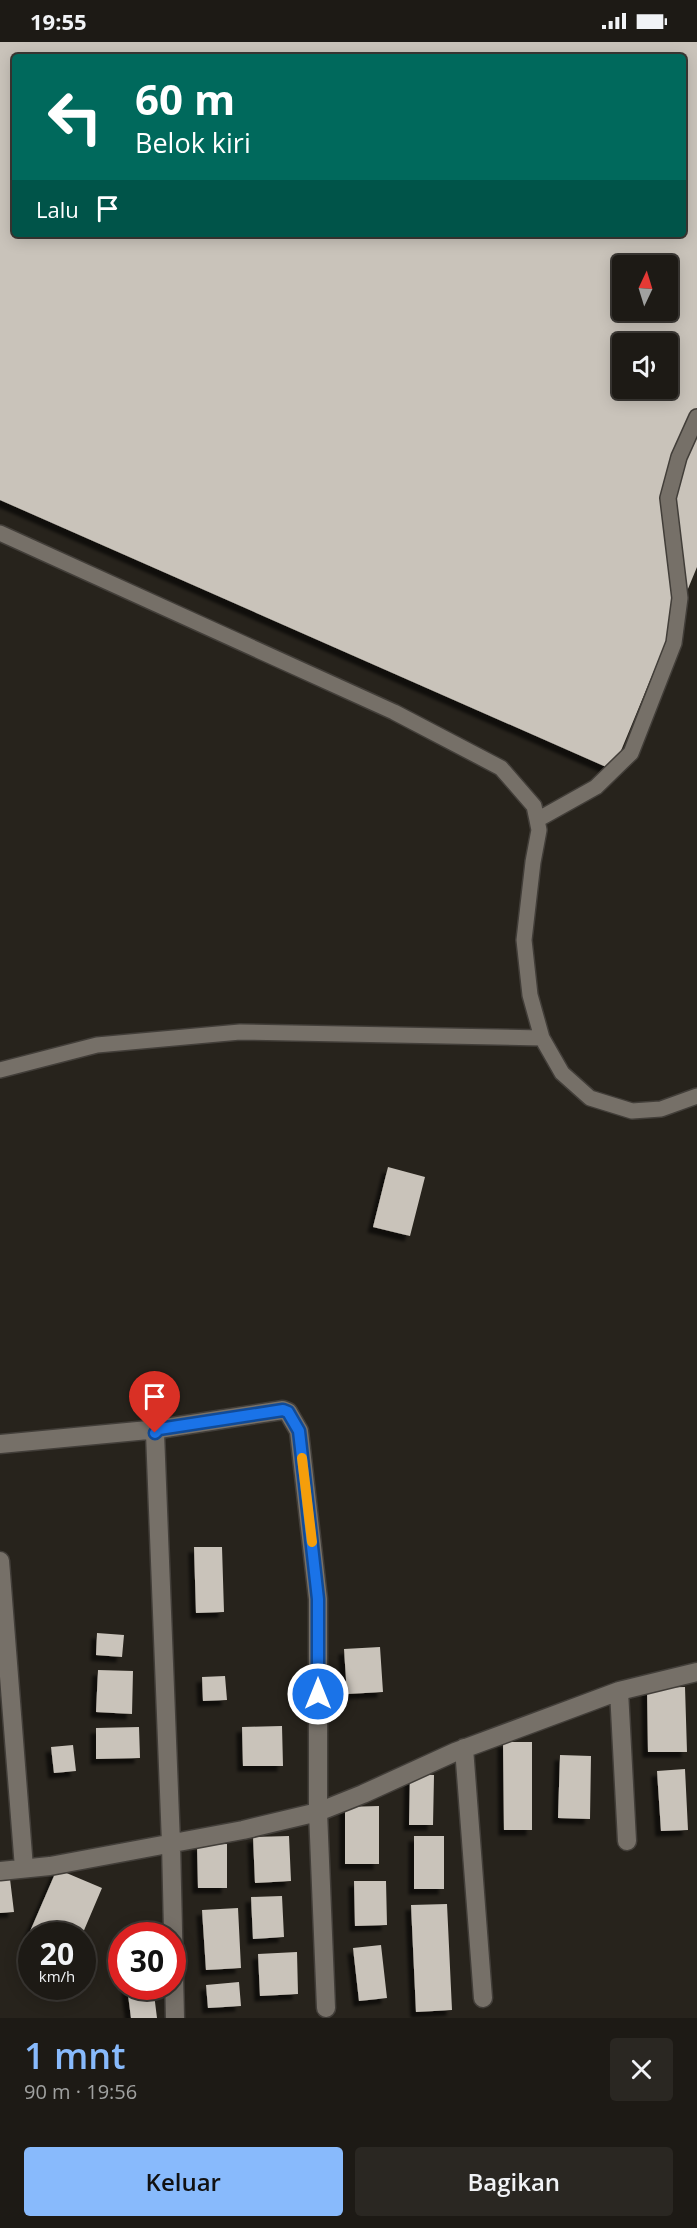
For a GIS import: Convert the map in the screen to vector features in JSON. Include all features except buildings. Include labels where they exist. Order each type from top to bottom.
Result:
[{"type":"street","points":[[0,1444],[159,1429],[283,1410],[288,1412],[299,1431],[318,1599],[318,1812],[326,2008]]},
{"type":"street","points":[[159,1429],[155,1433],[154,1440],[171,1842],[175,2018]]},
{"type":"street","points":[[0,1561],[24,1868]]},
{"type":"street","points":[[0,1871],[50,1866],[243,1830],[318,1812],[464,1748],[619,1691],[697,1672]]},
{"type":"street","points":[[619,1691],[627,1841]]},
{"type":"street","points":[[464,1748],[483,1998]]},
{"type":"lane","points":[[537,820],[596,787],[631,753],[674,643],[680,598],[668,498],[679,457],[697,417]]},
{"type":"lane","points":[[0,533],[394,712],[501,768],[534,806],[537,820],[539,830],[532,862],[524,940],[530,995],[542,1038],[562,1073],[590,1098],[632,1111],[661,1109],[697,1096]]},
{"type":"lane","points":[[0,1070],[97,1045],[240,1032],[542,1038]]},
{"type":"slow traffic","points":[[302,1458],[312,1542]]},
{"type":"route","points":[[155,1433],[159,1429],[283,1410],[288,1412],[299,1431],[318,1599],[318,1694]]}]
